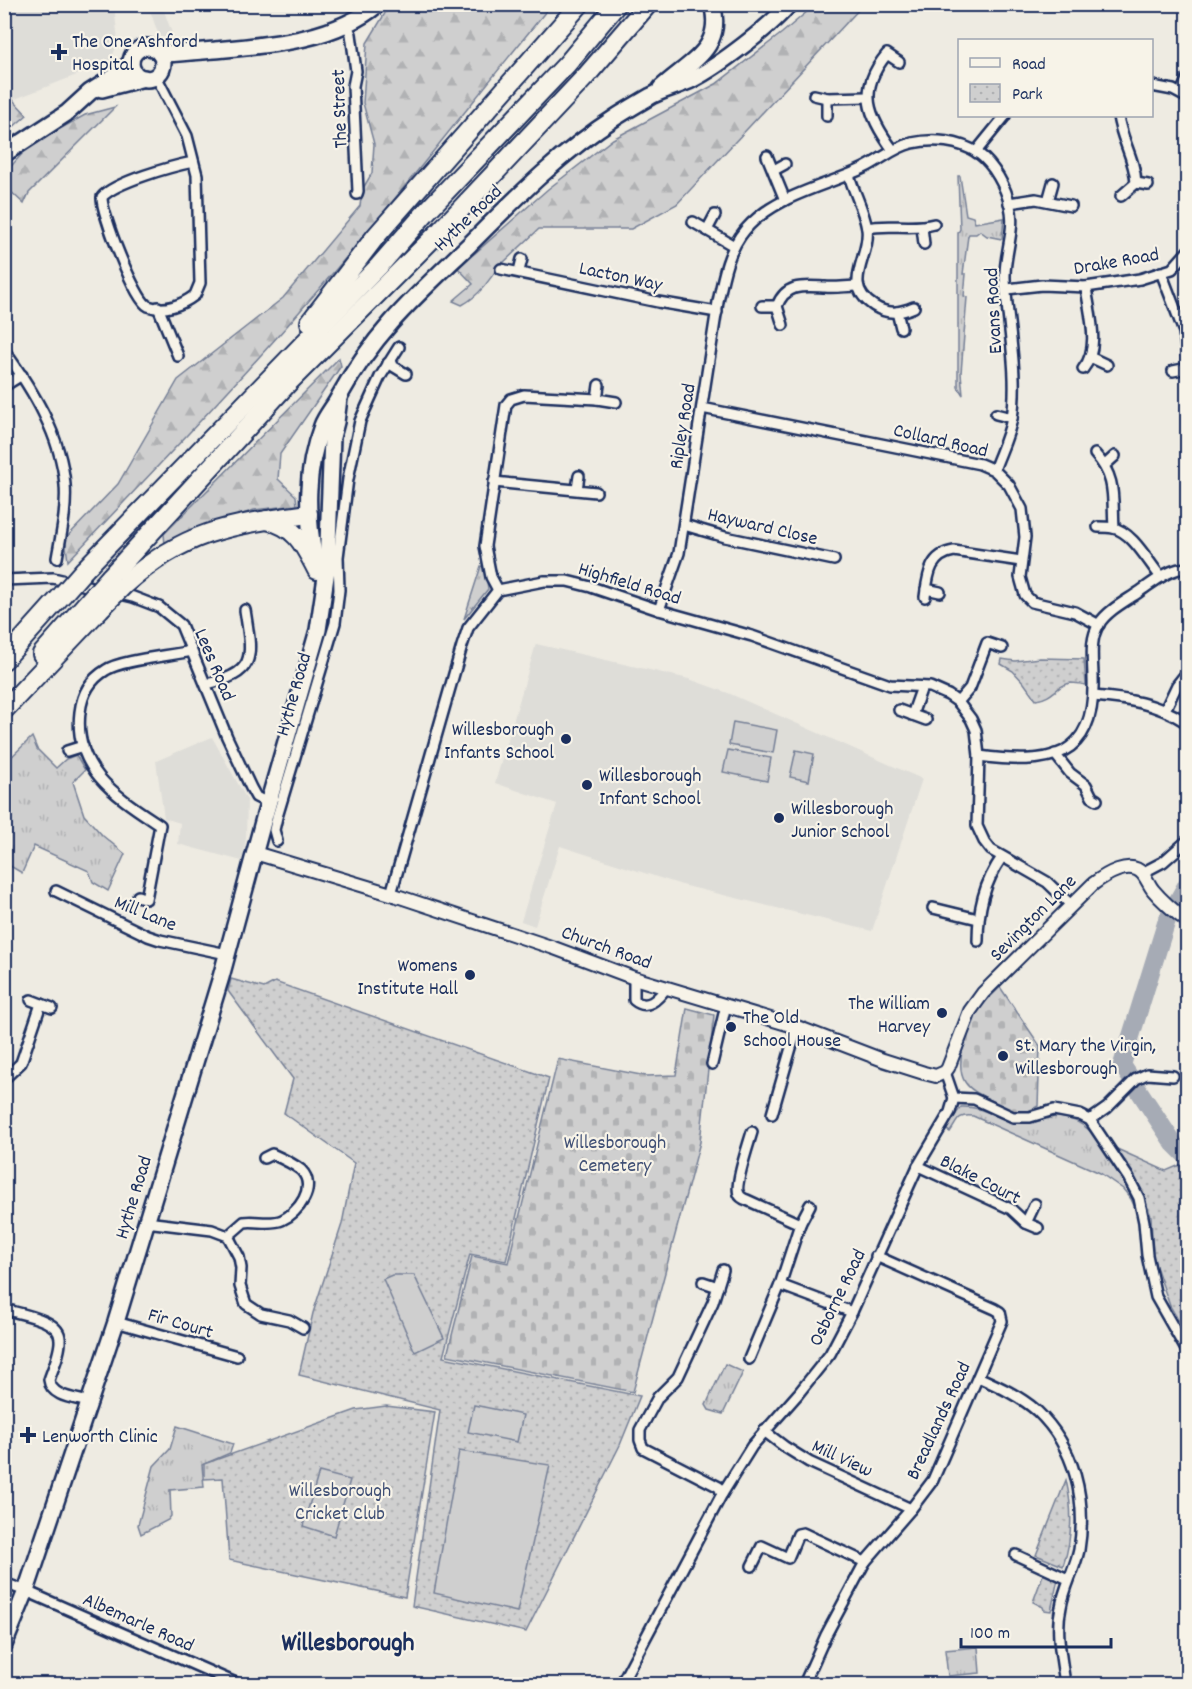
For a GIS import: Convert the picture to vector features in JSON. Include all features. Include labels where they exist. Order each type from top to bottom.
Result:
[{"type":"highway","points":[[261,386],[376,236],[580,4]]},
{"type":"highway","points":[[4,660],[84,570],[379,266],[427,211],[567,64],[617,4]]},
{"type":"highway","points":[[4,710],[288,383],[441,230],[586,76],[648,4]]},
{"type":"highway","points":[[117,580],[170,549],[227,526],[308,514]]},
{"type":"highway","points":[[265,520],[286,526],[292,531],[306,549],[317,570]]},
{"type":"highway","points":[[4,695],[93,606]]},
{"type":"main road","name":"Hythe Road","points":[[652,96],[709,46],[714,37],[715,26],[711,4]]},
{"type":"main road","name":"Hythe Road","points":[[323,601],[308,514],[310,474],[322,424],[365,352],[392,320],[505,209],[591,134],[652,96],[694,78],[742,46],[789,4]]},
{"type":"main road","points":[[90,92],[156,68],[189,52],[277,43],[328,32],[362,17],[377,5]]},
{"type":"main road","points":[[4,154],[67,113],[90,92],[120,73],[131,62],[134,53],[142,48],[152,48],[156,68]]},
{"type":"main road","points":[[131,62],[133,71],[156,68]]},
{"type":"main road","name":"Hythe Road","points":[[4,1645],[27,1591],[116,1322],[227,954],[268,803],[288,758],[323,601],[327,570],[332,437],[339,398]]},
{"type":"main road","points":[[308,514],[317,506],[322,463],[332,437]]},
{"type":"street","name":"The Street","points":[[346,25],[351,34],[356,71],[353,86],[358,166],[357,194]]},
{"type":"street","points":[[893,150],[875,123],[868,97],[876,67],[887,54],[899,62]]},
{"type":"street","points":[[156,68],[187,136],[197,175],[200,283],[198,292],[192,298],[168,309],[147,305],[140,299],[104,215],[102,197],[112,188],[176,165],[193,162]]},
{"type":"street","points":[[1153,86],[1184,95],[1188,77]]},
{"type":"street","points":[[813,95],[827,98],[868,97]]},
{"type":"street","points":[[827,98],[827,116]]},
{"type":"street","points":[[977,153],[1004,117]]},
{"type":"street","points":[[1118,117],[1122,137],[1135,171],[1136,183]]},
{"type":"street","name":"Ripley Road","points":[[659,610],[679,553],[717,312],[724,276],[734,246],[753,221],[785,200],[867,167],[893,150],[921,141],[952,142],[977,153]]},
{"type":"street","name":"Evans Road","points":[[977,153],[985,159],[1001,180],[1009,203],[1011,223],[1006,266],[1014,370],[1012,418],[994,470]]},
{"type":"street","points":[[767,156],[785,200]]},
{"type":"street","points":[[774,170],[785,164]]},
{"type":"street","points":[[849,175],[867,228],[866,245],[857,276],[863,296],[870,304],[886,311],[897,312],[914,307]]},
{"type":"street","points":[[1048,201],[1053,183]]},
{"type":"street","points":[[1136,183],[1148,185]]},
{"type":"street","points":[[1121,196],[1136,183]]},
{"type":"street","points":[[1009,203],[1036,199],[1071,206]]},
{"type":"street","points":[[707,230],[715,215]]},
{"type":"street","points":[[693,222],[734,246]]},
{"type":"street","points":[[867,228],[889,225],[922,227],[934,224]]},
{"type":"street","points":[[922,227],[924,244]]},
{"type":"street","name":"Drake Road","points":[[1007,289],[1042,285],[1086,287],[1140,279],[1172,269],[1188,251]]},
{"type":"street","points":[[519,271],[522,259]]},
{"type":"street","name":"Lacton Way","points":[[501,269],[717,312]]},
{"type":"street","points":[[1161,272],[1186,332],[1188,366],[1173,371]]},
{"type":"street","points":[[783,325],[777,306],[783,296],[796,286],[826,288],[858,285]]},
{"type":"street","points":[[1083,369],[1090,357],[1091,330],[1086,287]]},
{"type":"street","points":[[762,306],[777,306]]},
{"type":"street","points":[[158,307],[178,356]]},
{"type":"street","points":[[897,312],[901,328]]},
{"type":"street","name":"Hythe Road","points":[[277,841],[274,830],[288,758],[335,623],[339,604],[338,557],[348,479],[360,421],[388,363],[399,347]]},
{"type":"street","points":[[4,350],[22,375],[46,418],[60,458],[64,478],[62,529],[57,558]]},
{"type":"street","points":[[1090,357],[1107,365]]},
{"type":"street","points":[[388,363],[406,374]]},
{"type":"street","points":[[4,386],[22,375]]},
{"type":"street","points":[[597,399],[599,385]]},
{"type":"street","points":[[391,894],[468,628],[498,590],[490,577],[485,546],[503,410],[511,399],[524,395],[616,402]]},
{"type":"street","name":"Collard Road","points":[[702,408],[980,464],[994,470],[1009,485],[1022,509],[1025,537],[1021,561],[1021,587],[1025,595],[1032,602],[1075,612],[1099,625]]},
{"type":"street","points":[[996,414],[1012,418]]},
{"type":"street","points":[[1095,454],[1105,465],[1115,500],[1114,528]]},
{"type":"street","points":[[1105,465],[1115,456]]},
{"type":"street","points":[[577,489],[579,476]]},
{"type":"street","points":[[494,482],[596,492]]},
{"type":"street","name":"Hayward Close","points":[[684,525],[725,537],[834,560]]},
{"type":"street","points":[[1098,527],[1114,528],[1137,546],[1161,577]]},
{"type":"street","points":[[940,592],[925,593],[931,565],[940,555],[947,552],[954,551],[1021,561]]},
{"type":"street","points":[[980,756],[1034,759],[1055,754],[1078,742],[1089,724],[1094,696],[1092,649],[1099,625],[1108,614],[1161,577],[1182,568],[1188,568]]},
{"type":"street","name":"Lees Road","points":[[4,580],[53,578],[133,597],[159,607],[181,625],[250,788],[256,797],[268,803]]},
{"type":"street","name":"Highfield Road","points":[[498,590],[544,581],[567,581],[752,636],[890,685],[938,690],[958,702],[971,718],[976,729],[980,756],[977,826],[991,850],[1047,882],[1071,905]]},
{"type":"street","points":[[323,601],[339,604]]},
{"type":"street","points":[[206,684],[228,679],[244,669],[249,656],[250,642],[245,610]]},
{"type":"street","points":[[958,702],[970,688],[987,643],[1002,648]]},
{"type":"street","points":[[138,896],[146,899],[160,825],[108,787],[92,768],[82,746],[79,731],[81,700],[87,688],[106,669],[120,664],[191,651]]},
{"type":"street","points":[[1165,710],[1177,685],[1188,671]]},
{"type":"street","points":[[912,715],[922,687]]},
{"type":"street","points":[[1094,696],[1132,700],[1165,710],[1184,721]]},
{"type":"street","points":[[899,710],[926,720]]},
{"type":"street","points":[[68,751],[82,746]]},
{"type":"street","points":[[1055,754],[1070,773],[1086,785],[1092,797],[1097,800]]},
{"type":"street","points":[[1184,919],[1152,889],[1142,873],[1163,862],[1188,840]]},
{"type":"street","name":"Church Road","points":[[255,853],[391,894],[554,948],[634,978],[797,1027],[883,1060],[936,1076],[945,1072]]},
{"type":"street","points":[[978,940],[978,920],[985,888],[1002,857]]},
{"type":"street","name":"Sevington Lane","points":[[945,1072],[970,1011],[984,993],[1071,905],[1092,884],[1116,870],[1136,870],[1142,873]]},
{"type":"street","name":"Mill Lane","points":[[56,891],[148,936],[227,954]]},
{"type":"street","points":[[933,908],[978,920]]},
{"type":"street","points":[[634,978],[634,1000],[639,1004],[649,1004],[658,999],[666,988]]},
{"type":"street","points":[[4,1079],[21,1063],[36,1002],[52,1008]]},
{"type":"street","points":[[712,1064],[726,1005]]},
{"type":"street","points":[[772,1114],[797,1027]]},
{"type":"street","points":[[945,1072],[954,1098],[974,1099],[1013,1117],[1030,1117],[1054,1110],[1080,1115],[1090,1120],[1139,1198],[1156,1297],[1188,1353]]},
{"type":"street","points":[[1090,1120],[1107,1108],[1133,1081],[1148,1074],[1173,1076]]},
{"type":"street","name":"Osborne Road","points":[[621,1684],[722,1494],[752,1446],[825,1360],[852,1312],[918,1166],[937,1130],[950,1112],[954,1098]]},
{"type":"street","points":[[752,1132],[739,1180],[737,1191],[739,1195],[800,1224]]},
{"type":"street","points":[[228,1236],[244,1222],[282,1220],[300,1206],[307,1194],[308,1187],[301,1171],[269,1152]]},
{"type":"street","name":"Blake Court","points":[[918,1166],[1011,1209],[1026,1223],[1038,1228]]},
{"type":"street","name":"Blake Court","points":[[1026,1223],[1035,1204]]},
{"type":"street","points":[[749,1359],[780,1285],[800,1224],[810,1205]]},
{"type":"street","points":[[146,1222],[212,1230],[228,1236],[239,1257],[240,1286],[246,1304],[261,1314],[289,1320],[303,1328]]},
{"type":"street","name":"Breadlands Road","points":[[804,1684],[826,1635],[865,1562],[933,1480],[1002,1326],[1003,1317],[1000,1312],[876,1256]]},
{"type":"street","points":[[722,1494],[719,1487],[643,1448],[639,1435],[658,1397],[678,1377],[718,1287],[723,1270]]},
{"type":"street","points":[[703,1282],[718,1287]]},
{"type":"street","points":[[780,1285],[852,1312]]},
{"type":"street","points":[[4,1309],[46,1321],[56,1328],[60,1340],[49,1380],[50,1386],[55,1392],[89,1402]]},
{"type":"street","name":"Fir Court","points":[[116,1322],[237,1356]]},
{"type":"street","points":[[978,1377],[1018,1397],[1036,1411],[1053,1431],[1072,1464],[1082,1513],[1078,1554],[1068,1579],[1059,1619],[1065,1684]]},
{"type":"street","name":"Mill View","points":[[764,1431],[794,1454],[809,1462],[911,1509]]},
{"type":"street","points":[[752,1566],[762,1545],[788,1558],[798,1534],[803,1533],[865,1562]]},
{"type":"street","points":[[1016,1554],[1068,1579]]},
{"type":"street","name":"Albemarle Road","points":[[4,1583],[238,1684]]},
{"type":"shaded area","name":"The One Ashford Hospital","points":[[5,5],[114,5],[118,42],[110,62],[5,103]]},
{"type":"shaded area","points":[[148,5],[162,5],[175,42],[159,36]]},
{"type":"shaded area","points":[[536,644],[689,679],[728,693],[922,779],[872,931],[682,885],[560,846],[535,926],[521,921],[557,804],[495,783]]},
{"type":"shaded area","points":[[212,737],[247,800],[246,838],[242,861],[178,844],[180,823],[164,818],[156,761]]},
{"type":"green space","points":[[390,5],[551,5],[392,202],[294,318],[68,561],[65,539],[118,484],[178,380],[283,298],[360,206],[362,190],[372,173],[374,144],[363,103],[367,43]]},
{"type":"green space","points":[[815,5],[863,5],[677,204],[631,229],[539,229],[504,262],[500,263],[489,281],[474,297],[462,305],[453,301],[473,284],[458,268],[548,189],[613,139],[716,84]]},
{"type":"green space","points":[[934,5],[1170,5],[1064,11]]},
{"type":"green space","points":[[13,100],[27,115],[5,134],[5,103]]},
{"type":"green space","points":[[115,107],[29,193],[24,204],[5,186],[5,173],[29,146],[85,115]]},
{"type":"green space","points":[[958,176],[960,176],[966,215],[973,217],[975,223],[1004,218],[1002,239],[987,236],[980,231],[968,236],[963,274],[966,274],[964,296],[967,297],[961,373],[963,395],[958,387],[958,233],[960,229]]},
{"type":"green space","points":[[339,358],[341,366],[280,454],[278,479],[296,496],[297,505],[254,510],[165,545],[164,534]]},
{"type":"green space","points":[[481,566],[485,567],[488,589],[464,619]]},
{"type":"green space","points":[[1040,658],[1084,659],[1086,685],[1066,684],[1047,697],[1036,700],[1013,671],[1001,664],[1002,659],[1015,661]]},
{"type":"green space","points":[[733,722],[777,730],[773,753],[729,745]]},
{"type":"green space","points":[[32,737],[37,749],[56,768],[66,759],[76,755],[85,770],[73,782],[84,815],[103,836],[125,854],[108,891],[93,882],[89,871],[34,846],[22,873],[5,863],[5,763]]},
{"type":"green space","points":[[728,750],[771,758],[767,781],[723,772]]},
{"type":"green space","points":[[796,750],[814,754],[809,781],[790,777]]},
{"type":"green space","points":[[231,979],[264,988],[275,982],[549,1078],[506,1261],[470,1254],[443,1357],[640,1396],[620,1445],[526,1632],[412,1606],[440,1410],[299,1375],[313,1313],[342,1224],[354,1163],[284,1113],[293,1079],[228,991]]},
{"type":"green space","points":[[1000,987],[1040,1046],[1038,1106],[1021,1113],[1007,1109],[975,1091],[968,1086],[962,1075],[961,1056],[969,1026],[977,1011]]},
{"type":"green space","name":"Willesborough Cemetery","points":[[687,1008],[714,1015],[700,1142],[633,1392],[447,1355],[472,1256],[508,1263],[558,1059],[646,1076],[676,1075]]},
{"type":"green space","points":[[961,1107],[976,1108],[1014,1122],[1060,1117],[1082,1125],[1096,1137],[1116,1168],[1136,1210],[1123,1189],[1100,1173],[973,1116],[961,1117],[950,1132],[945,1129]]},
{"type":"green space","points":[[1117,1149],[1166,1171],[1187,1162],[1187,1335],[1170,1306],[1153,1258],[1151,1216],[1144,1198]]},
{"type":"green space","points":[[392,1275],[414,1275],[444,1338],[415,1352],[383,1279]]},
{"type":"green space","points":[[725,1364],[743,1372],[723,1414],[709,1410],[706,1405]]},
{"type":"green space","points":[[474,1405],[523,1415],[517,1442],[468,1432]]},
{"type":"green space","name":"Willesborough Cricket Club","points":[[386,1406],[435,1412],[405,1597],[229,1560],[223,1478],[204,1479],[204,1464],[356,1410]]},
{"type":"green space","points":[[177,1426],[233,1444],[230,1453],[202,1465],[204,1487],[170,1490],[171,1516],[168,1520],[141,1534],[138,1525],[154,1466],[170,1449]]},
{"type":"green space","points":[[459,1451],[550,1465],[517,1612],[434,1593]]},
{"type":"green space","points":[[319,1472],[350,1480],[334,1536],[303,1526]]},
{"type":"green space","points":[[1066,1480],[1071,1523],[1069,1545],[1063,1566],[1036,1555]]},
{"type":"green space","points":[[1044,1572],[1058,1579],[1051,1611],[1044,1610],[1043,1607],[1033,1602]]},
{"type":"green space","points":[[978,1647],[980,1673],[948,1676],[945,1650]]},
{"type":"waterway","points":[[1188,882],[1167,920],[1122,1065],[1174,1144],[1188,1158]]},
{"type":"place","name":"The One Ashford Hospital","points":[[59,52]]},
{"type":"place","name":"Willesborough Infants School","points":[[566,739]]},
{"type":"place","name":"Willesborough Infant School","points":[[587,785]]},
{"type":"place","name":"Willesborough Junior School","points":[[779,818]]},
{"type":"place","name":"Womens Institute Hall","points":[[470,975]]},
{"type":"place","name":"The William Harvey","points":[[942,1013]]},
{"type":"place","name":"The Old School House","points":[[731,1027]]},
{"type":"place","name":"St. Mary the Virgin, Willesborough","points":[[1003,1056]]},
{"type":"place","name":"Lenworth Clinic","points":[[28,1435]]},
{"type":"district","name":"Willesborough","points":[[348,1641]]}]
